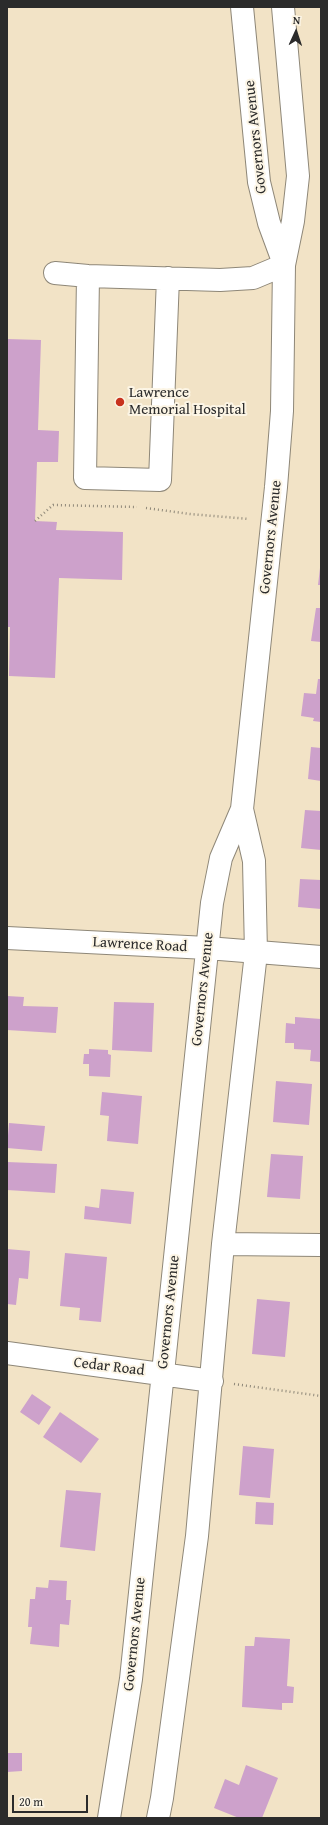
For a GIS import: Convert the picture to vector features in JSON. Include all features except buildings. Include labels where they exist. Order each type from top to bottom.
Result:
[{"type":"street","name":"Governors Avenue","points":[[242,7],[259,182],[269,223],[284,265]]},
{"type":"street","name":"Governors Avenue","points":[[109,1818],[131,1678],[212,903],[221,858],[242,809],[276,487],[282,411],[284,265],[294,213],[298,176],[283,7]]},
{"type":"street","points":[[55,273],[88,276],[220,280],[253,278],[284,265]]},
{"type":"street","points":[[88,276],[85,478],[160,480],[168,278]]},
{"type":"street","name":"Governors Avenue","points":[[158,1818],[197,1536],[223,1244],[256,953],[254,861],[242,809]]},
{"type":"street","name":"Lawrence Road","points":[[7,938],[207,948],[321,957]]},
{"type":"street","points":[[223,1244],[321,1245]]},
{"type":"street","name":"Cedar Road","points":[[7,1353],[163,1373],[212,1381]]},
{"type":"path","points":[[35,521],[53,505],[137,507]]},
{"type":"path","points":[[146,508],[223,517]]},
{"type":"path","points":[[212,1381],[321,1396]]},
{"type":"place","name":"Lawrence Memorial Hospital","points":[[120,402]]}]
